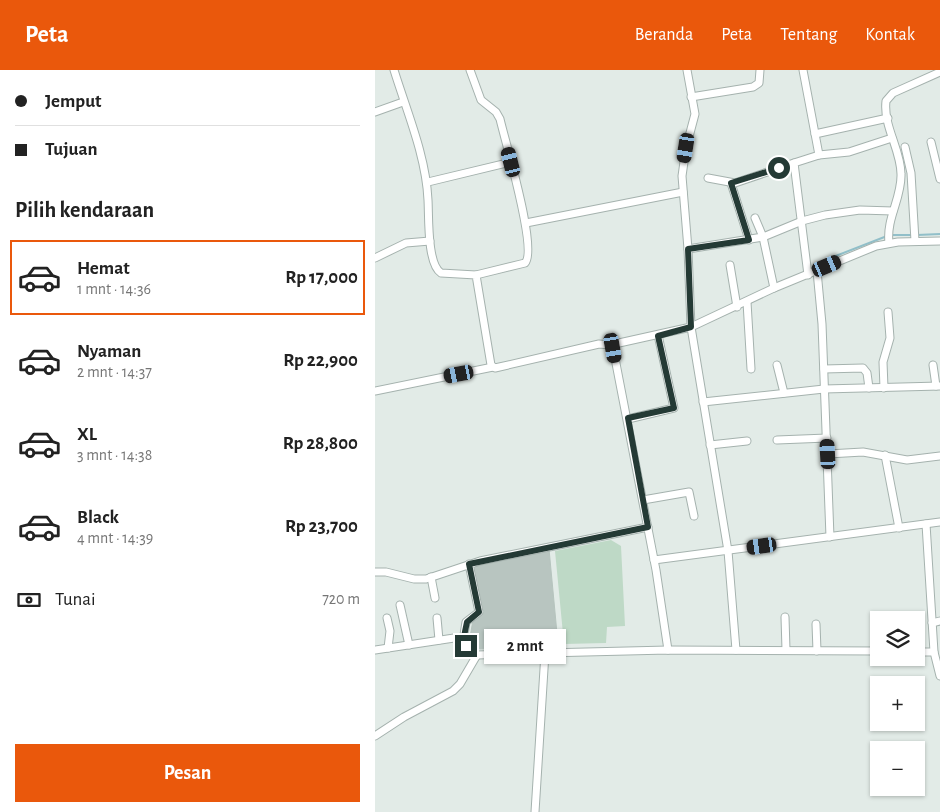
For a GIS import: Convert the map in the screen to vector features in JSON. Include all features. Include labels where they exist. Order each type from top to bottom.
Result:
[{"type":"street","points":[[393,70],[428,182],[430,241],[437,270],[441,273],[476,275],[517,266],[529,260],[526,222],[498,116],[481,100],[470,70]]},
{"type":"street","points":[[687,70],[695,114],[682,176],[688,249],[691,327],[728,551],[736,650]]},
{"type":"street","points":[[691,96],[753,87],[759,83],[760,70]]},
{"type":"street","points":[[803,70],[819,155]]},
{"type":"street","points":[[888,238],[893,212],[899,196],[901,171],[892,138],[886,104],[893,93],[940,72]]},
{"type":"street","points":[[375,112],[403,102]]},
{"type":"street","points":[[815,134],[888,118]]},
{"type":"street","points":[[708,178],[731,183],[819,155],[849,152],[892,138]]},
{"type":"street","points":[[931,142],[940,179]]},
{"type":"street","points":[[905,148],[911,173],[915,241]]},
{"type":"street","points":[[428,182],[511,162]]},
{"type":"street","points":[[794,163],[808,275]]},
{"type":"street","points":[[731,183],[749,240]]},
{"type":"street","points":[[526,222],[683,192]]},
{"type":"street","points":[[688,249],[763,237],[802,221],[851,211],[893,212]]},
{"type":"street","points":[[755,218],[763,237],[774,288]]},
{"type":"street","points":[[375,391],[599,344],[610,345],[658,336],[691,327],[774,288],[859,253],[888,238],[940,242]]},
{"type":"street","points":[[375,258],[406,243],[430,241]]},
{"type":"street","points":[[730,266],[737,307]]},
{"type":"street","points":[[817,270],[824,369],[830,537]]},
{"type":"street","points":[[476,275],[491,365],[493,367]]},
{"type":"street","points":[[747,302],[751,369]]},
{"type":"street","points":[[884,388],[883,362],[890,338],[888,312]]},
{"type":"street","points":[[628,418],[674,408],[658,336]]},
{"type":"street","points":[[610,345],[613,348],[628,418],[668,650]]},
{"type":"street","points":[[777,365],[784,393]]},
{"type":"street","points":[[703,402],[824,389],[938,386],[933,365]]},
{"type":"street","points":[[824,369],[863,368],[867,373],[869,388]]},
{"type":"street","points":[[777,440],[827,438]]},
{"type":"street","points":[[710,445],[747,440]]},
{"type":"street","points":[[828,454],[855,452],[885,455],[907,460],[940,456]]},
{"type":"street","points":[[885,455],[899,528]]},
{"type":"street","points":[[643,500],[689,492],[694,516]]},
{"type":"street","points":[[654,560],[940,522]]},
{"type":"street","points":[[926,524],[936,622],[934,652],[940,676]]},
{"type":"street","points":[[375,572],[386,572],[414,579],[431,577],[469,564],[648,527]]},
{"type":"street","points":[[463,641],[467,622],[479,612],[469,564]]},
{"type":"street","points":[[431,577],[435,598]]},
{"type":"street","points":[[400,605],[409,645]]},
{"type":"street","points":[[785,617],[786,650]]},
{"type":"street","points":[[387,618],[390,632],[389,648]]},
{"type":"street","points":[[437,618],[439,640]]},
{"type":"street","points":[[816,624],[817,651]]},
{"type":"street","points":[[375,650],[458,638],[463,641],[469,650],[477,655],[668,650],[870,652]]},
{"type":"street","points":[[925,652],[934,652]]},
{"type":"street","points":[[535,812],[545,653]]},
{"type":"street","points":[[375,736],[404,717],[453,691],[460,684],[477,655]]},
{"type":"green space","points":[[611,540],[621,546],[625,626],[607,627],[606,643],[564,644],[555,551]]},
{"type":"building","points":[[549,549],[558,644],[480,649],[469,643],[473,620],[484,612],[472,564]]},
{"type":"waterway","points":[[917,235],[940,234]]},
{"type":"waterway","points":[[892,235],[912,235]]},
{"type":"waterway","points":[[833,257],[887,236]]},
{"type":"route","points":[[466,646],[463,641],[465,626],[468,620],[479,612],[469,564],[648,527],[628,418],[674,408],[658,336],[691,327],[688,249],[749,240],[731,183],[779,168]]}]
